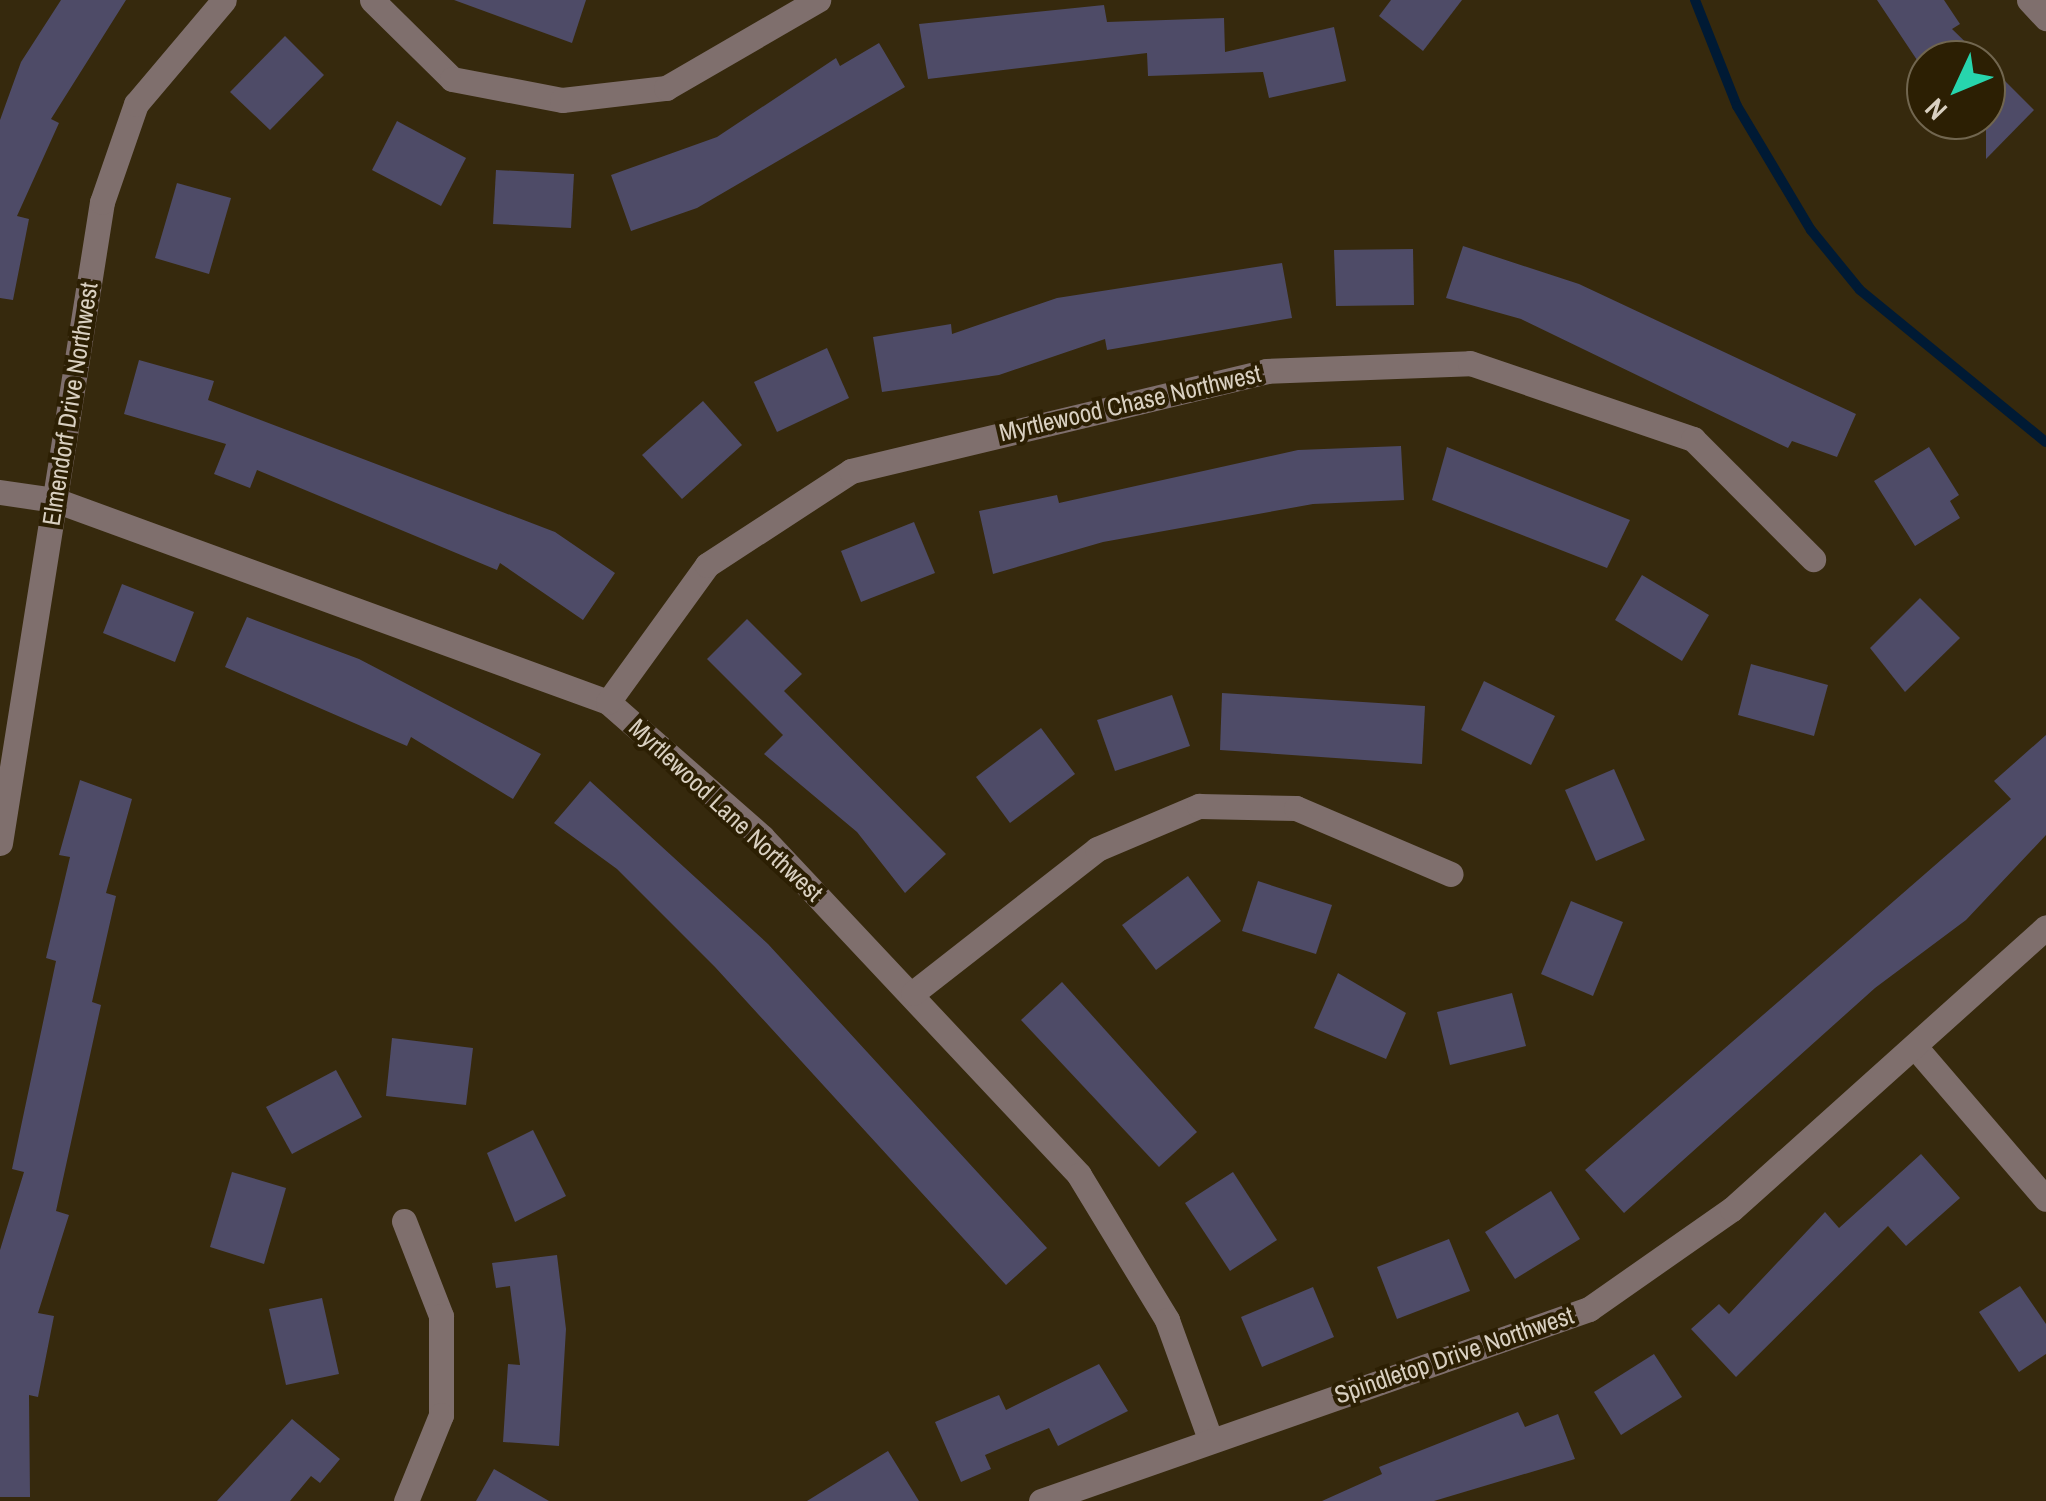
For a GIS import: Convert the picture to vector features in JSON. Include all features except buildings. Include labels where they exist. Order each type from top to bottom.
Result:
[{"type":"street","name":"Elmendorf Drive Northwest","points":[[0,843],[102,202],[136,104],[224,0]]},
{"type":"street","points":[[372,0],[452,79],[562,100],[666,88],[818,0]]},
{"type":"street","points":[[2029,0],[2046,18]]},
{"type":"street","name":"Myrtlewood Chase Northwest","points":[[608,702],[708,566],[851,470],[1266,371],[1470,363],[1693,439],[1812,560]]},
{"type":"street","name":"Myrtlewood Lane Northwest","points":[[0,492],[55,500],[608,702],[762,837],[913,993],[1079,1176],[1167,1320],[1210,1438]]},
{"type":"street","points":[[913,993],[1098,849],[1199,806],[1296,808],[1452,874]]},
{"type":"street","name":"Spindletop Drive Northwest","points":[[1041,1501],[1210,1438],[1589,1309],[1732,1209],[1916,1048],[2046,927]]},
{"type":"street","points":[[1916,1048],[2046,1199]]},
{"type":"street","points":[[404,1221],[441,1316],[441,1415],[406,1501]]},
{"type":"waterway","points":[[1695,0],[1737,106],[1811,230],[1860,290],[2046,442]]}]
